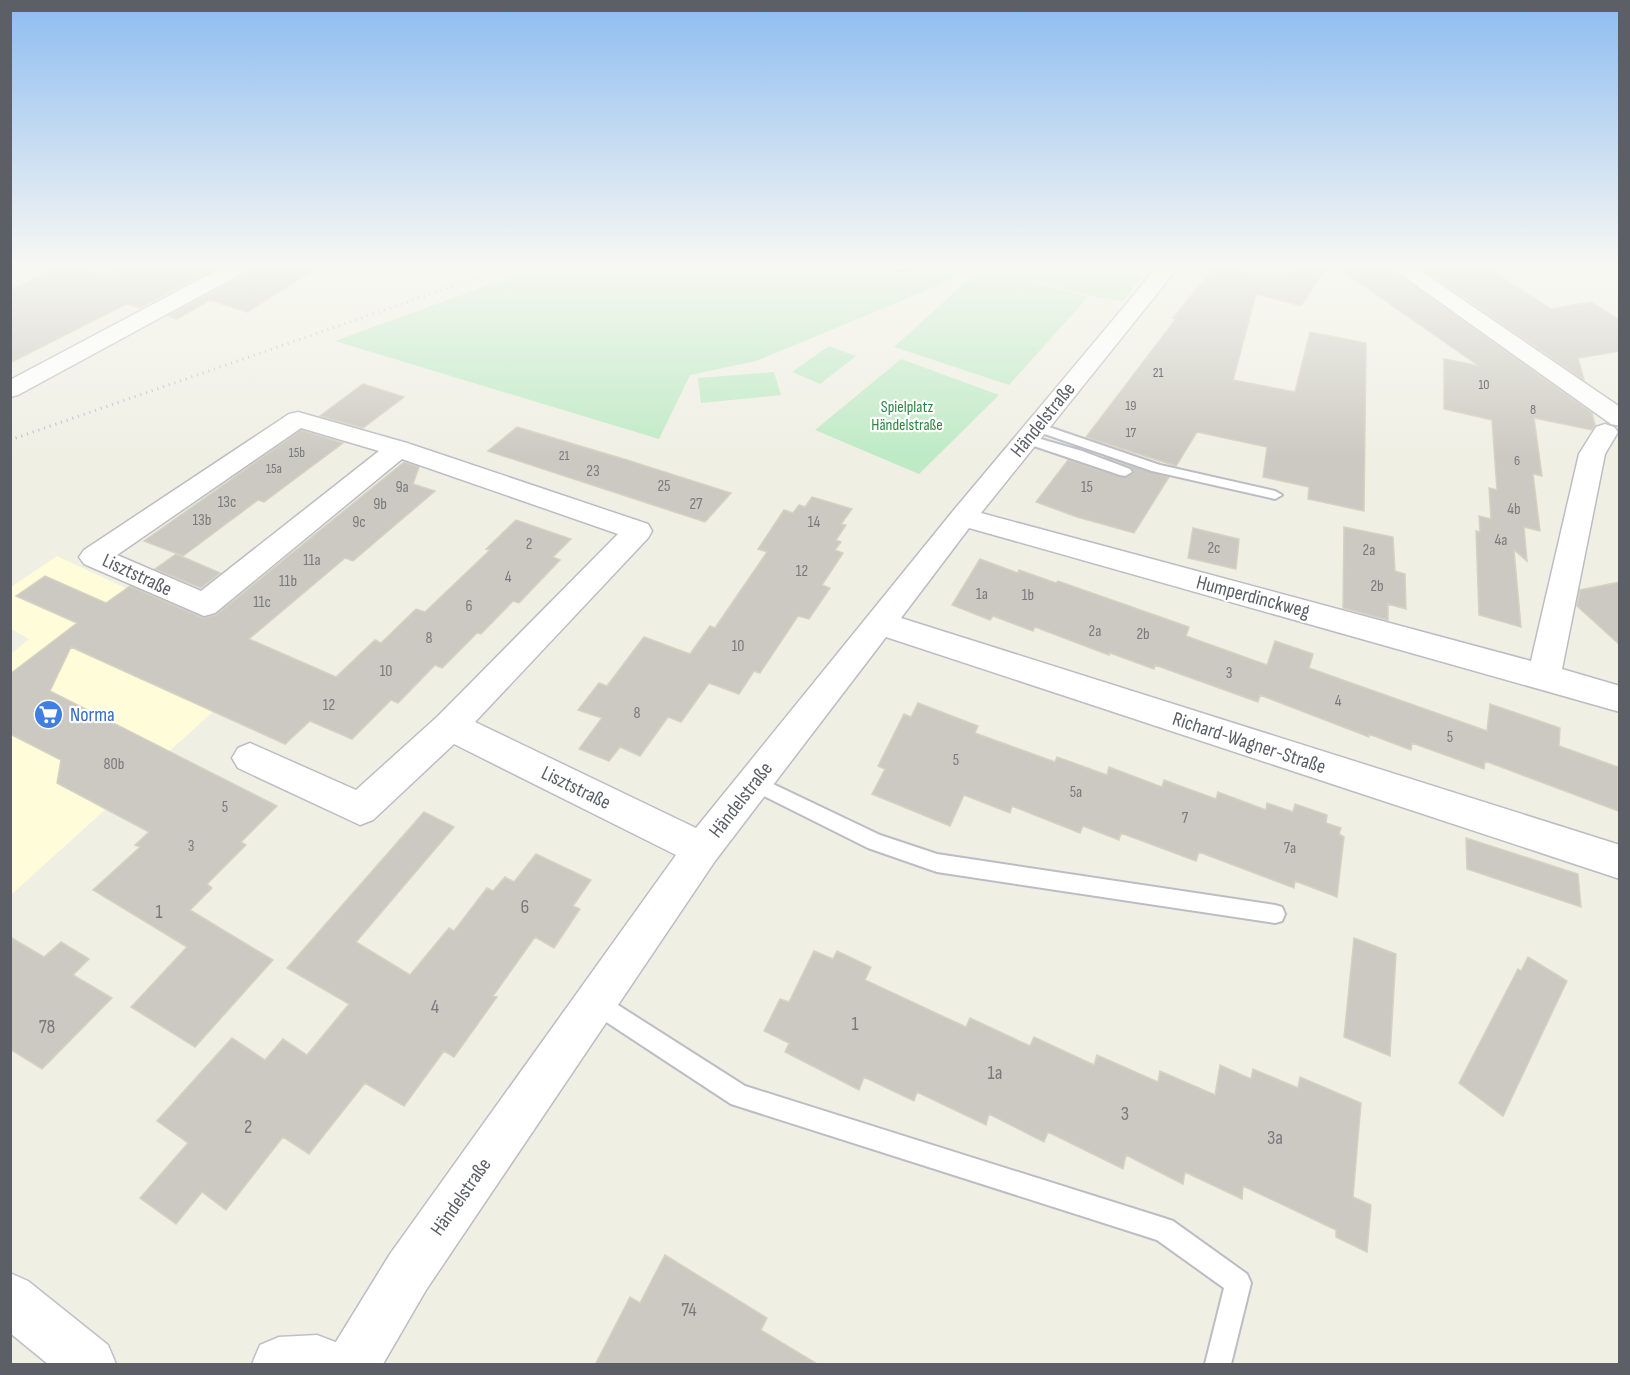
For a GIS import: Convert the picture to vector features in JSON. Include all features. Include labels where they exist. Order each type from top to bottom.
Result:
[{"type":"street","points":[[10,390],[123,329]]},
{"type":"street","name":"Händelstraße","points":[[353,1365],[408,1272],[702,849],[963,517],[1117,329]]},
{"type":"street","points":[[1484,329],[1612,425],[1592,454],[1544,677]]},
{"type":"street","name":"Lisztstraße","points":[[250,758],[360,809],[450,726],[638,531],[398,448],[298,418],[94,557],[204,605],[398,448]]},
{"type":"street","name":"Humperdinckweg","points":[[963,517],[1620,699]]},
{"type":"street","name":"Richard-Wagner-Straße","points":[[879,624],[1620,862]]},
{"type":"street","name":"Lisztstraße","points":[[450,726],[702,849]]},
{"type":"street","points":[[10,1299],[89,1365]]},
{"type":"street","points":[[279,1365],[317,1362],[324,1365]]},
{"type":"lane","points":[[1032,433],[1077,454],[1125,472]]},
{"type":"lane","points":[[1032,433],[1157,468],[1275,495]]},
{"type":"lane","points":[[754,783],[875,842],[937,864],[1275,914]]},
{"type":"lane","points":[[596,1002],[739,1096],[1164,1230],[1238,1283],[1218,1365]]},
{"type":"shaded area","points":[[57,556],[273,657],[11,895],[11,654],[29,639],[11,629],[11,587]]},
{"type":"green space","points":[[367,329],[833,329],[756,361],[690,375],[659,439],[335,341]]},
{"type":"green space","points":[[914,329],[1059,329],[1009,385],[894,347]]},
{"type":"green space","points":[[829,346],[856,356],[820,384],[792,372]]},
{"type":"green space","name":"Spielplatz Händelstraße","points":[[901,359],[999,395],[919,474],[815,430]]},
{"type":"green space","points":[[774,372],[781,395],[701,403],[698,378]]},
{"type":"building","points":[[10,329],[77,329],[10,363]]},
{"type":"building","points":[[1168,329],[1247,329],[1233,380],[1295,392],[1310,332],[1366,343],[1364,511],[1308,499],[1309,487],[1263,477],[1267,447],[1197,432],[1176,466],[1086,437]]},
{"type":"building","points":[[1426,329],[1475,329],[1592,413],[1595,425],[1592,430],[1534,418],[1542,476],[1533,474],[1540,531],[1524,527],[1527,561],[1514,550],[1521,627],[1479,615],[1476,531],[1480,532],[1479,516],[1491,519],[1489,488],[1497,490],[1492,420],[1444,409],[1444,359],[1479,366]]},
{"type":"building","points":[[1510,329],[1620,329],[1620,351],[1578,358],[1584,380]]},
{"type":"building","points":[[363,384],[404,397],[363,428],[320,416]]},
{"type":"building","points":[[517,427],[731,493],[705,522],[488,451]]},
{"type":"building","points":[[301,430],[343,443],[264,502],[258,500],[183,556],[144,541]]},
{"type":"building","points":[[1104,457],[1169,477],[1134,533],[1077,517],[1036,502],[1068,460],[1125,478],[1134,473],[1131,467]]},
{"type":"building","points":[[404,462],[419,467],[413,484],[435,491],[353,561],[345,558],[249,639],[336,677],[375,640],[381,643],[416,609],[425,612],[490,550],[486,549],[516,520],[571,539],[553,557],[560,560],[519,603],[513,601],[481,634],[477,633],[442,668],[435,665],[398,703],[391,700],[352,739],[310,721],[285,744],[71,647],[50,691],[277,806],[241,842],[246,845],[207,884],[212,888],[190,910],[273,960],[195,1047],[131,1007],[187,947],[93,890],[140,847],[135,845],[149,832],[57,783],[61,760],[10,734],[10,674],[77,623],[16,596],[45,576],[106,603],[130,586],[203,618],[216,615]]},
{"type":"building","points":[[812,497],[852,509],[841,524],[846,525],[836,540],[841,542],[835,550],[843,553],[822,585],[830,588],[809,619],[798,616],[760,673],[754,671],[739,694],[709,683],[681,722],[668,717],[640,756],[620,747],[609,761],[579,749],[602,718],[578,710],[599,683],[607,686],[644,637],[690,654],[710,626],[715,628],[767,552],[758,549],[784,510],[793,513],[799,505],[805,507]]},
{"type":"building","points":[[1344,527],[1393,537],[1395,571],[1405,574],[1406,609],[1388,604],[1388,620],[1343,608]]},
{"type":"building","points":[[1193,528],[1239,539],[1236,569],[1188,558]]},
{"type":"building","points":[[176,554],[220,573],[201,588],[155,569]]},
{"type":"building","points":[[980,559],[1018,573],[1019,570],[1056,583],[1058,581],[1189,627],[1186,636],[1267,665],[1275,641],[1313,654],[1309,668],[1487,731],[1490,704],[1560,728],[1559,746],[1618,767],[1618,811],[1485,761],[1484,769],[1412,743],[1411,750],[1369,734],[1369,737],[1260,695],[1258,702],[1155,665],[1154,669],[1035,627],[1033,631],[993,616],[990,620],[952,605]]},
{"type":"building","points":[[1620,582],[1620,645],[1577,606],[1580,590]]},
{"type":"building","points":[[918,703],[978,726],[975,733],[1055,762],[1057,757],[1107,775],[1109,767],[1162,787],[1164,780],[1216,799],[1218,792],[1266,810],[1267,803],[1293,812],[1295,804],[1327,815],[1326,823],[1341,828],[1339,834],[1344,837],[1337,897],[1295,881],[1294,888],[1199,852],[1196,861],[1121,833],[1119,840],[1083,826],[1080,833],[1012,806],[1010,813],[964,795],[950,826],[872,794],[885,769],[878,766],[904,714],[911,717]]},
{"type":"building","points":[[424,812],[454,827],[356,942],[410,975],[449,928],[454,931],[487,888],[493,891],[505,877],[514,882],[536,854],[591,880],[573,906],[580,909],[554,948],[535,937],[493,996],[497,997],[454,1057],[444,1051],[404,1106],[365,1083],[309,1154],[283,1137],[226,1210],[202,1192],[176,1224],[140,1198],[188,1143],[157,1121],[232,1038],[265,1060],[283,1039],[307,1055],[349,1004],[287,968]]},
{"type":"building","points":[[1466,838],[1578,874],[1581,907],[1467,869]]},
{"type":"building","points":[[10,937],[44,957],[61,942],[89,959],[73,975],[112,998],[42,1069],[10,1049]]},
{"type":"building","points":[[1354,938],[1396,954],[1390,1056],[1344,1037]]},
{"type":"building","points":[[814,951],[833,959],[837,951],[871,967],[865,980],[966,1027],[970,1018],[1030,1046],[1034,1037],[1094,1065],[1097,1055],[1158,1082],[1160,1071],[1215,1095],[1220,1065],[1251,1079],[1253,1069],[1298,1088],[1300,1077],[1361,1103],[1353,1197],[1371,1205],[1367,1252],[1336,1237],[1336,1230],[1243,1186],[1242,1199],[1185,1172],[1183,1184],[1126,1155],[1123,1169],[1048,1132],[1044,1142],[989,1114],[986,1125],[917,1092],[914,1101],[864,1077],[859,1090],[785,1052],[789,1043],[764,1031],[780,999],[789,1002]]},
{"type":"building","points":[[1528,957],[1567,981],[1503,1116],[1459,1083],[1518,969],[1521,971]]},
{"type":"building","points":[[665,1255],[767,1318],[761,1330],[819,1365],[595,1365],[630,1297],[640,1303]]},
{"type":"railway","points":[[10,440],[329,329]]},
{"type":"place","name":"Norma","points":[[49,715]]}]
